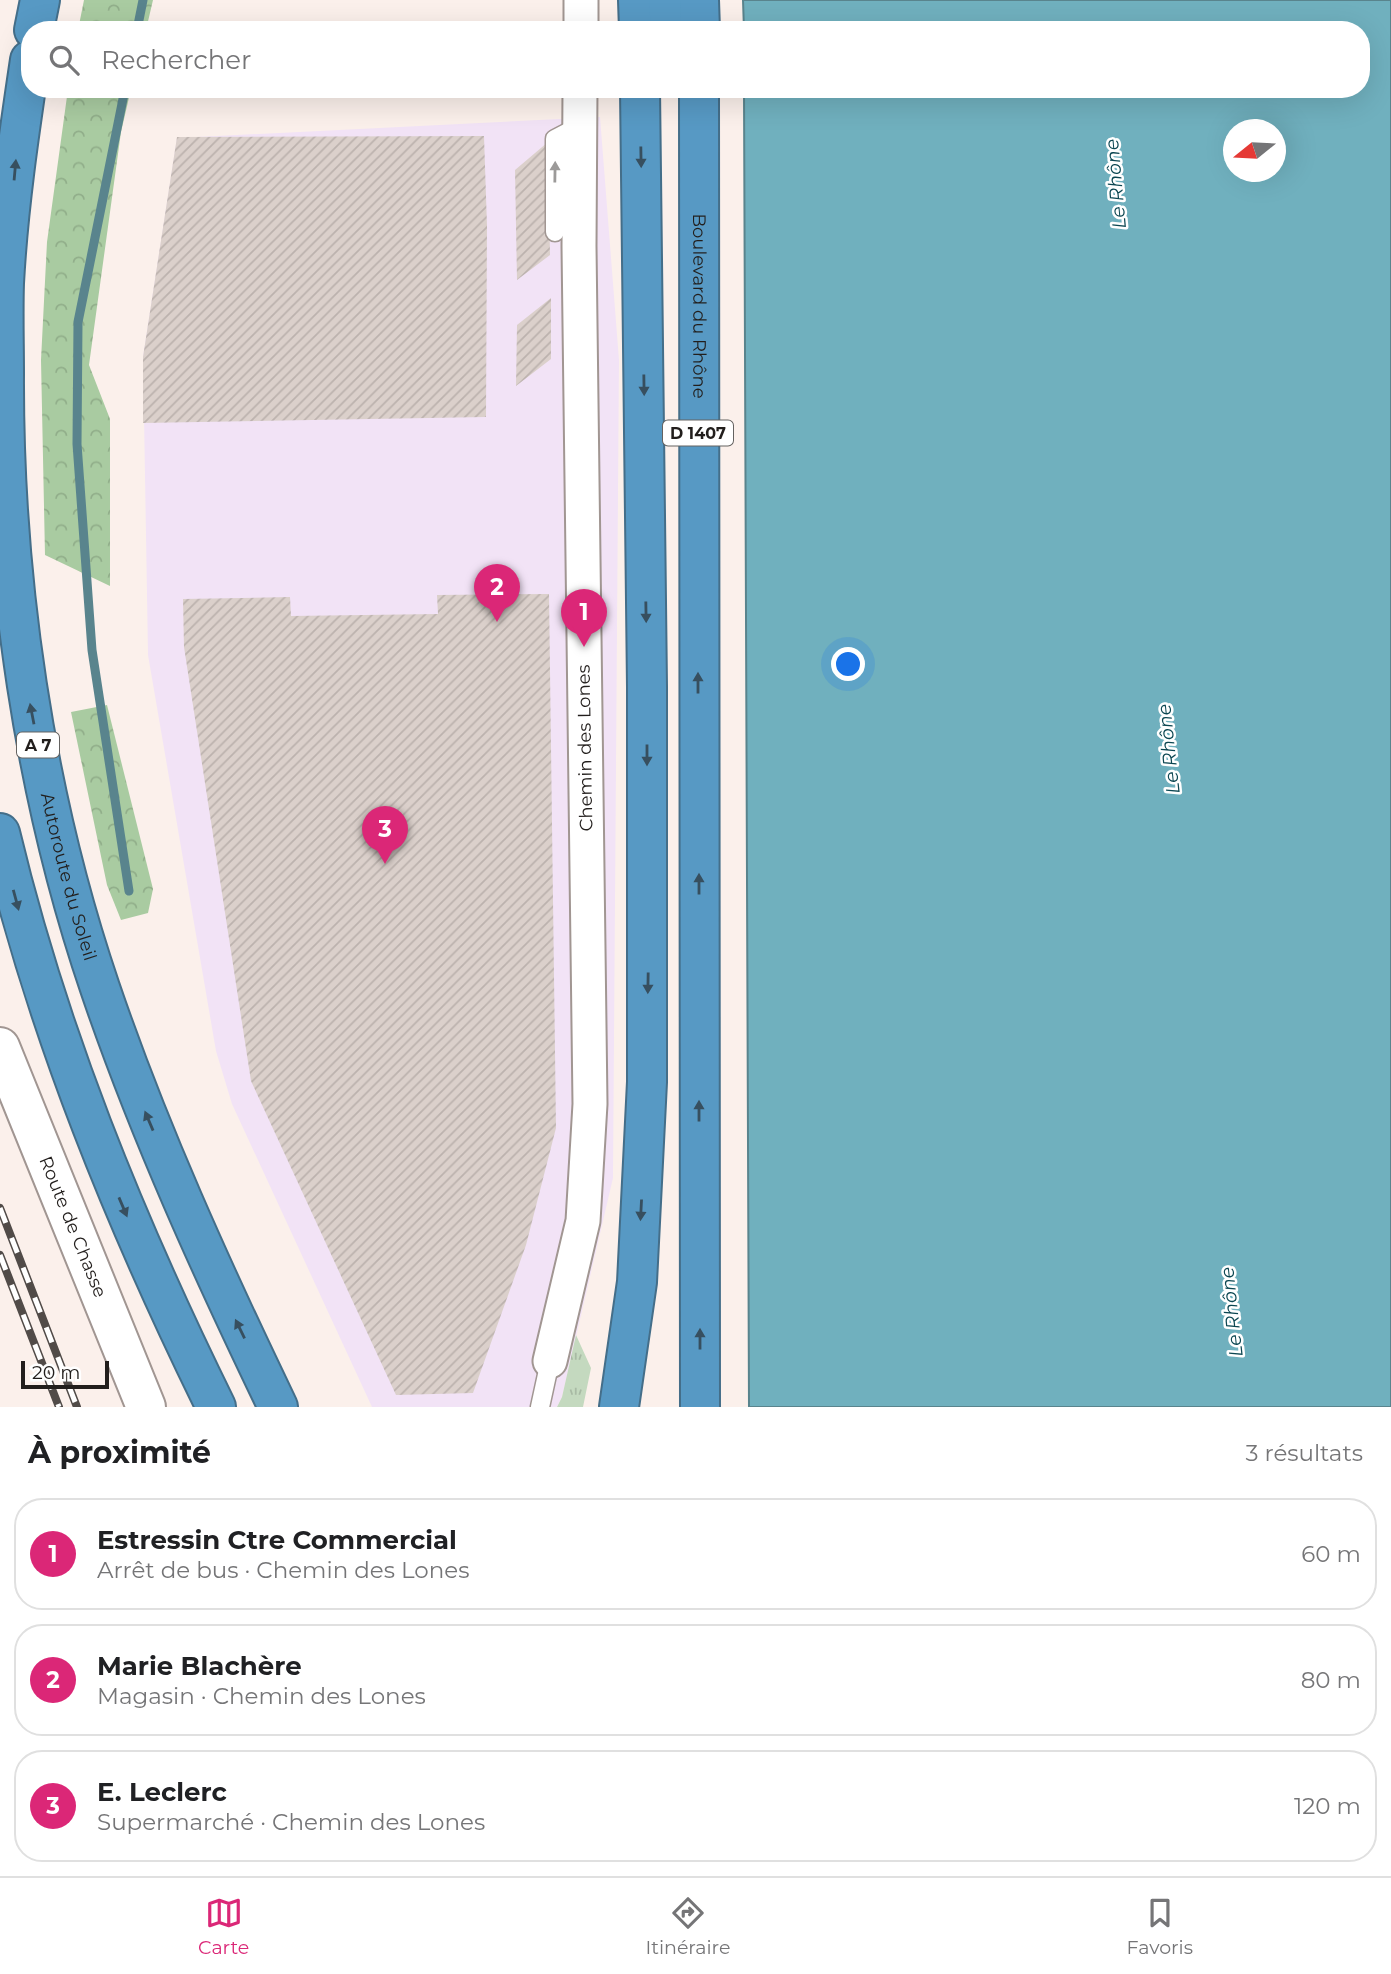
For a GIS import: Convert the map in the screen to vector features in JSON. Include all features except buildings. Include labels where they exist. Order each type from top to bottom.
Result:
[{"type":"highway","points":[[36,21],[40,0]]},
{"type":"highway","points":[[638,0],[639,21]]},
{"type":"highway","points":[[668,0],[669,21]]},
{"type":"highway","points":[[699,0],[700,21]]},
{"type":"highway","name":"Autoroute du Soleil","points":[[24,98],[4,284],[4,429],[16,597],[31,707],[68,878],[99,985],[148,1120],[224,1296],[278,1407]]},
{"type":"highway","name":"D 1407","points":[[619,1407],[637,1282],[647,1082],[647,687],[640,98]]},
{"type":"highway","points":[[676,98],[698,300]]},
{"type":"highway","name":"Boulevard du Rhône","points":[[699,98],[700,1407]]},
{"type":"highway","points":[[0,834],[36,969],[72,1077],[108,1171],[165,1303],[216,1407]]},
{"type":"main road","name":"Route de Chasse","points":[[0,1047],[146,1407]]},
{"type":"street","points":[[581,0],[581,21]]},
{"type":"street","name":"Chemin des Lones","points":[[550,1361],[583,1221],[590,1104],[579,246],[580,98]]},
{"type":"lane","points":[[555,232],[555,139],[580,126]]},
{"type":"lane","points":[[540,1407],[550,1361]]},
{"type":"shaded area","points":[[600,117],[619,360],[613,1178],[562,1397],[557,1407],[372,1407],[232,1104],[216,1051],[148,655],[143,357],[177,138]]},
{"type":"green space","points":[[84,0],[153,0],[148,21],[80,21]]},
{"type":"green space","points":[[67,98],[129,98],[121,132],[89,365],[110,419],[110,586],[45,555],[41,360],[47,242]]},
{"type":"green space","points":[[107,705],[153,889],[148,913],[121,920],[107,885],[71,712]]},
{"type":"green space","points":[[576,1335],[591,1368],[583,1407],[557,1407],[562,1397]]},
{"type":"water","name":"Le Rhône","points":[[743,0],[1391,0],[1391,1407],[749,1407],[744,98],[1370,98],[1370,21],[744,21]]},
{"type":"waterway","points":[[139,21],[143,0]]},
{"type":"waterway","points":[[123,98],[78,322],[77,444],[92,650],[129,891]]},
{"type":"railway","points":[[0,1208],[77,1407]]},
{"type":"railway","points":[[0,1255],[59,1407]]},
{"type":"place","name":"Marie Blachère","points":[[497,622]]},
{"type":"place","name":"Estressin Ctre Commercial","points":[[584,647]]},
{"type":"place","name":"E. Leclerc","points":[[385,864]]}]
